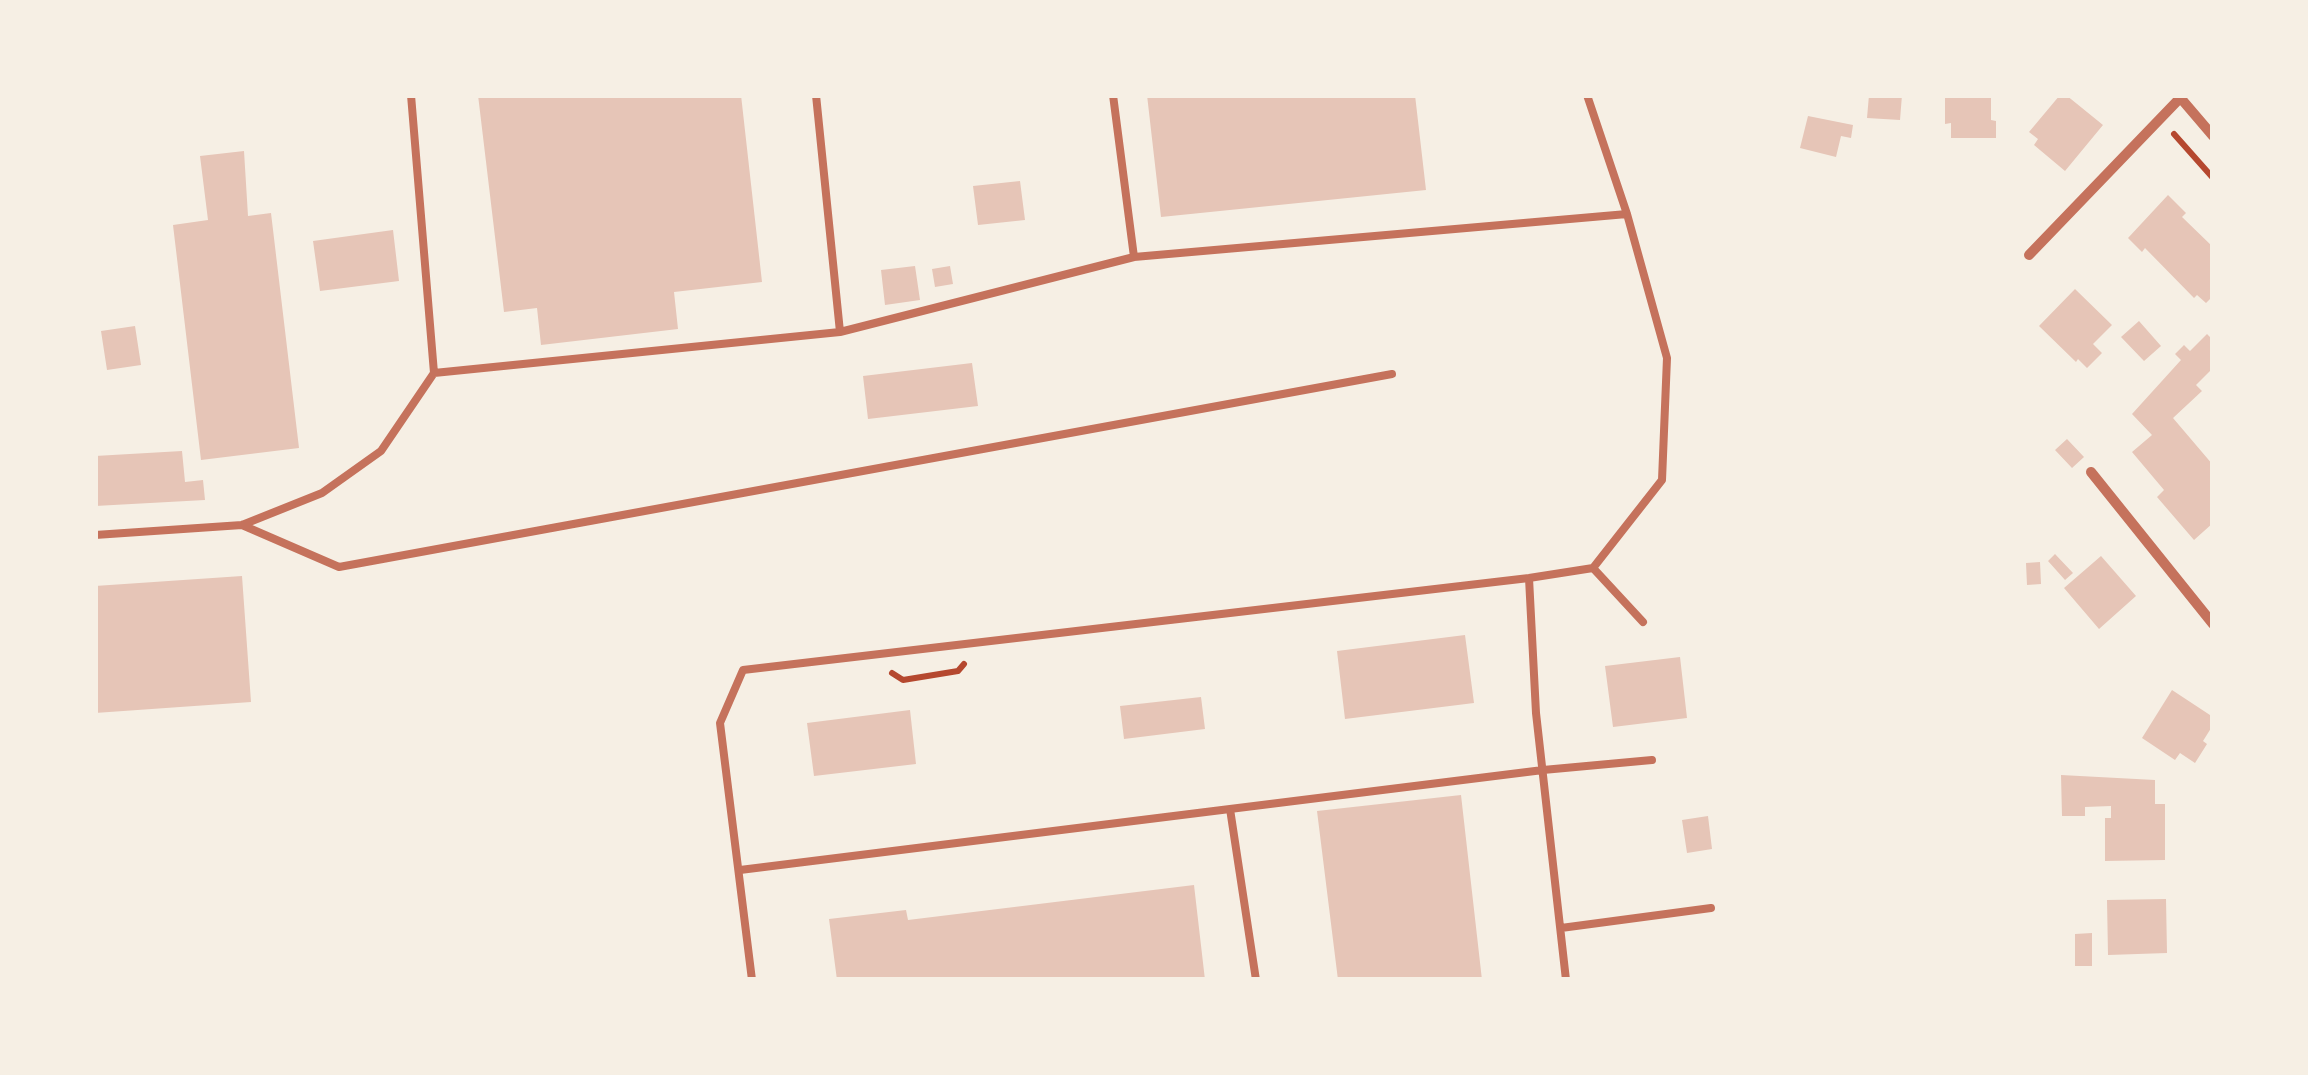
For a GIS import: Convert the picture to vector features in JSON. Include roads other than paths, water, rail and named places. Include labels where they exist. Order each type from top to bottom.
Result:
[{"type":"street","points":[[2028,255],[2180,96],[2213,136]]},
{"type":"street","points":[[2090,472],[2213,624]]},
{"type":"lane","points":[[95,535],[242,525],[322,493],[381,451],[434,373],[411,95]]},
{"type":"lane","points":[[816,95],[840,332]]},
{"type":"lane","points":[[1113,95],[1134,258]]},
{"type":"lane","points":[[752,980],[720,724],[743,670],[1592,568],[1662,480],[1667,358],[1627,214],[1588,95]]},
{"type":"lane","points":[[434,373],[840,332],[1134,258],[1627,214]]},
{"type":"lane","points":[[242,525],[339,567],[1392,374]]},
{"type":"lane","points":[[1592,568],[1643,622]]},
{"type":"lane","points":[[1529,578],[1536,713],[1566,980]]},
{"type":"lane","points":[[740,870],[1543,770],[1652,760]]},
{"type":"lane","points":[[1230,809],[1256,980]]},
{"type":"lane","points":[[1561,928],[1711,908]]}]
